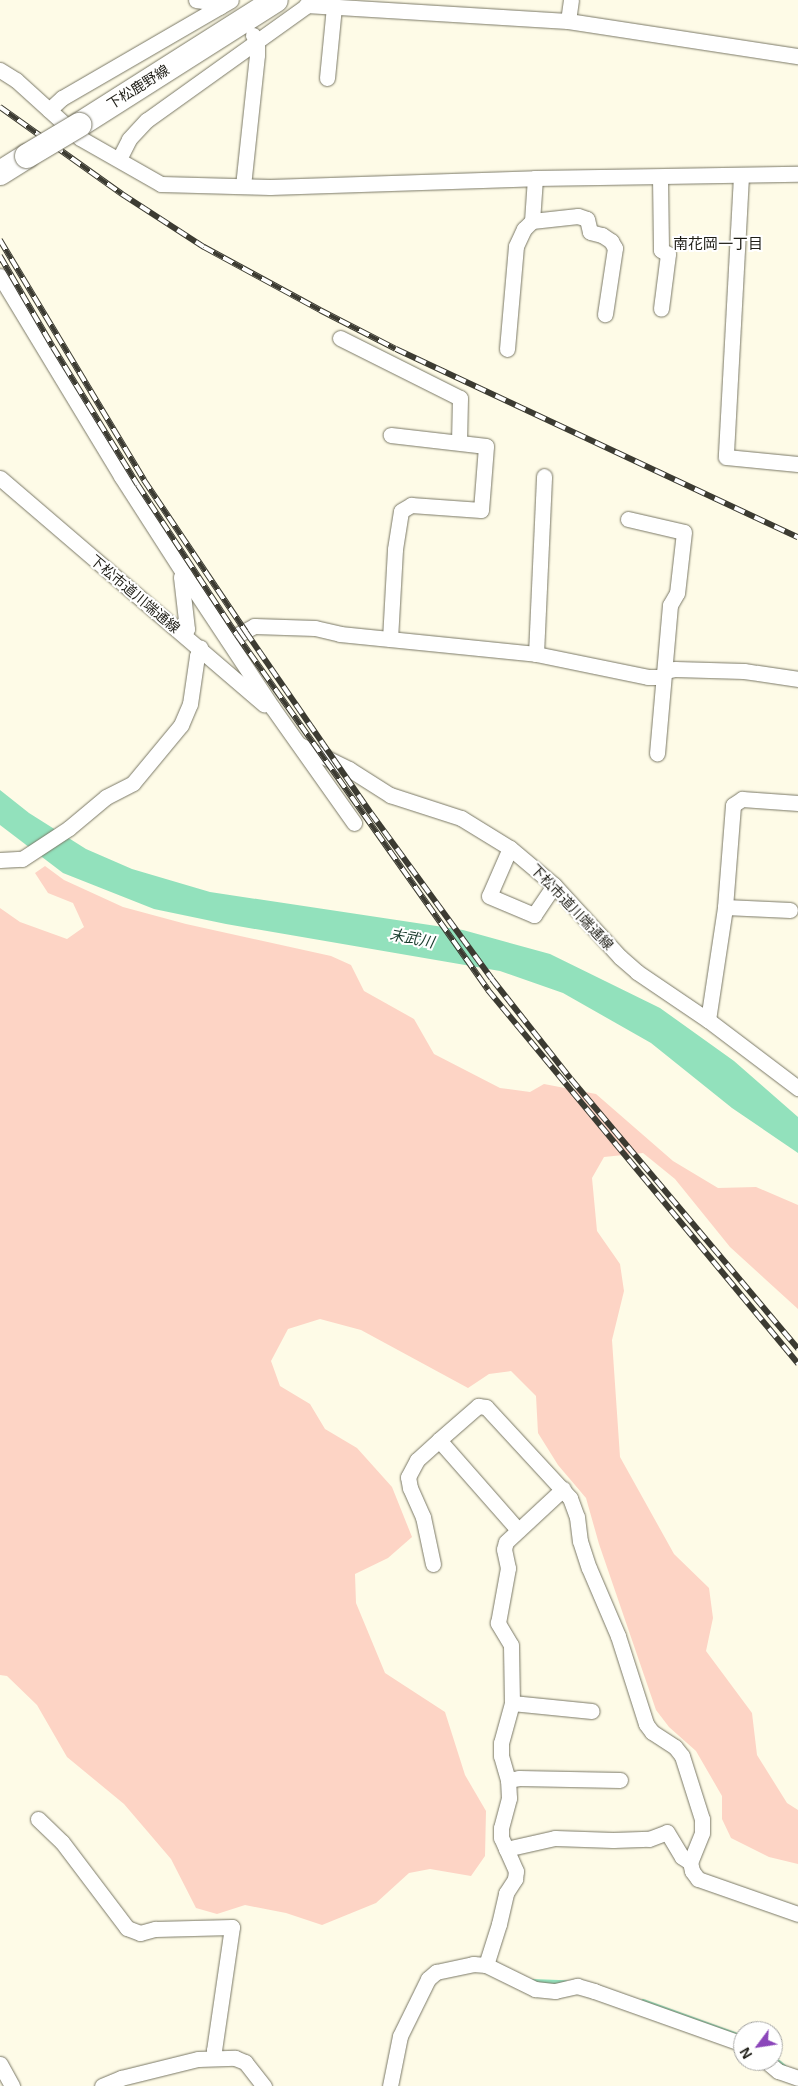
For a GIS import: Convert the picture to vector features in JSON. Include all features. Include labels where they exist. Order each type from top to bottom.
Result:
[{"type":"main road","name":"下松鹿野線","points":[[0,173],[276,0]]},
{"type":"street","points":[[196,0],[230,4]]},
{"type":"street","points":[[568,21],[571,0]]},
{"type":"street","points":[[119,159],[129,139],[147,120],[255,38],[310,3],[334,7],[568,21],[798,56]]},
{"type":"street","points":[[49,110],[62,98],[230,4]]},
{"type":"street","points":[[327,78],[334,7]]},
{"type":"street","points":[[243,186],[255,38]]},
{"type":"street","points":[[0,70],[16,80],[80,138],[161,184],[243,186],[358,185],[535,178],[798,174]]},
{"type":"street","points":[[742,176],[726,457],[798,464]]},
{"type":"street","points":[[660,177],[661,250],[668,254],[661,309]]},
{"type":"street","points":[[532,221],[535,178]]},
{"type":"street","points":[[507,349],[516,246],[524,229],[532,221],[578,216],[587,220],[590,232],[602,235],[611,241],[615,248],[605,314]]},
{"type":"street","points":[[0,276],[121,476],[184,574],[272,707],[354,822]]},
{"type":"street","points":[[340,338],[460,398],[459,442]]},
{"type":"street","points":[[390,638],[395,549],[401,511],[411,504],[482,510],[486,446],[391,435]]},
{"type":"street","points":[[536,654],[544,476]]},
{"type":"street","name":"下松市道川端通線","points":[[0,478],[267,706],[272,707]]},
{"type":"street","points":[[628,519],[684,532],[677,593],[670,606],[666,671],[657,753]]},
{"type":"street","points":[[184,574],[182,577],[187,629],[184,634]]},
{"type":"street","points":[[228,640],[254,626],[315,628],[340,634],[536,654],[648,677],[660,677],[666,671],[675,669],[744,671],[798,679]]},
{"type":"street","points":[[0,860],[22,859],[68,828],[106,797],[133,783],[181,726],[190,704],[197,656],[200,648]]},
{"type":"street","name":"下松市道川端通線","points":[[300,745],[349,769],[390,795],[461,818],[510,848],[554,885],[620,957],[637,972],[708,1020],[798,1088]]},
{"type":"street","points":[[708,1020],[725,907],[733,805],[742,799],[798,804]]},
{"type":"street","points":[[510,848],[489,896],[534,915],[554,885]]},
{"type":"street","points":[[725,907],[790,910]]},
{"type":"street","points":[[433,1564],[423,1517],[410,1488],[408,1477],[417,1460],[439,1440],[478,1406],[486,1407],[563,1489],[577,1517],[580,1541],[589,1568],[618,1636],[646,1724],[652,1732],[674,1747],[682,1756],[702,1819],[702,1833],[690,1862],[692,1871],[698,1879],[798,1914]]},
{"type":"street","points":[[439,1440],[518,1530]]},
{"type":"street","points":[[486,1965],[506,1893],[515,1879],[516,1871],[501,1838],[501,1828],[509,1798],[508,1780],[501,1756],[502,1743],[512,1703],[511,1645],[498,1623],[508,1568],[504,1549],[506,1542],[563,1489]]},
{"type":"street","points":[[512,1703],[592,1711]]},
{"type":"street","points":[[508,1780],[519,1778],[620,1780]]},
{"type":"street","points":[[38,1819],[62,1842],[127,1928],[140,1933],[154,1929],[232,1927],[214,2050],[215,2058]]},
{"type":"street","points":[[506,1849],[555,1838],[649,1839],[667,1832],[682,1857],[690,1862]]},
{"type":"street","points":[[390,2086],[400,2036],[428,1979],[436,1972],[473,1964],[486,1965],[535,1989],[555,1991],[577,1986],[586,1988],[733,2040]]},
{"type":"street","points":[[102,2086],[121,2078],[198,2059],[215,2058],[234,2058],[245,2062],[264,2086]]},
{"type":"street","points":[[0,2064],[12,2086]]},
{"type":"street","points":[[778,2071],[798,2078]]},
{"type":"shaded area","points":[[45,866],[64,880],[123,907],[186,924],[331,956],[351,965],[364,991],[414,1019],[434,1054],[500,1088],[530,1092],[544,1084],[596,1094],[673,1161],[718,1188],[756,1187],[798,1205],[798,1309],[730,1247],[675,1179],[643,1153],[604,1157],[592,1178],[597,1231],[620,1264],[624,1291],[612,1340],[620,1457],[674,1554],[709,1588],[713,1618],[706,1651],[752,1713],[757,1755],[787,1803],[798,1810],[798,1864],[769,1857],[731,1838],[722,1819],[722,1796],[696,1751],[669,1727],[656,1710],[599,1544],[586,1498],[558,1465],[538,1433],[536,1396],[511,1371],[489,1374],[468,1388],[361,1330],[320,1319],[288,1329],[271,1361],[280,1386],[310,1404],[325,1429],[357,1448],[392,1487],[412,1537],[388,1558],[355,1574],[356,1603],[385,1673],[445,1712],[465,1775],[486,1811],[485,1856],[471,1876],[430,1869],[409,1873],[376,1903],[322,1925],[286,1913],[245,1905],[217,1914],[196,1908],[171,1859],[124,1804],[67,1757],[37,1705],[7,1676],[0,1675],[0,908],[20,922],[67,939],[84,927],[73,903],[48,893],[35,873]]},
{"type":"water","name":"末武川","points":[[0,790],[29,813],[86,849],[132,869],[210,892],[463,930],[550,954],[660,1008],[734,1061],[798,1117],[798,1153],[732,1108],[651,1043],[563,993],[500,971],[226,924],[154,909],[63,873],[0,825]]},
{"type":"waterway","points":[[531,1981],[566,1982]]},
{"type":"waterway","points":[[643,2001],[733,2033]]},
{"type":"railway","points":[[0,107],[122,194],[204,247],[320,310],[396,349],[798,537]]},
{"type":"railway","points":[[0,240],[144,480],[371,813],[492,979],[571,1079],[798,1349]]},
{"type":"railway","points":[[0,256],[53,347],[138,485],[237,635],[488,990],[798,1364]]},
{"type":"district","name":"南花岡一丁目","points":[[718,244]]}]
